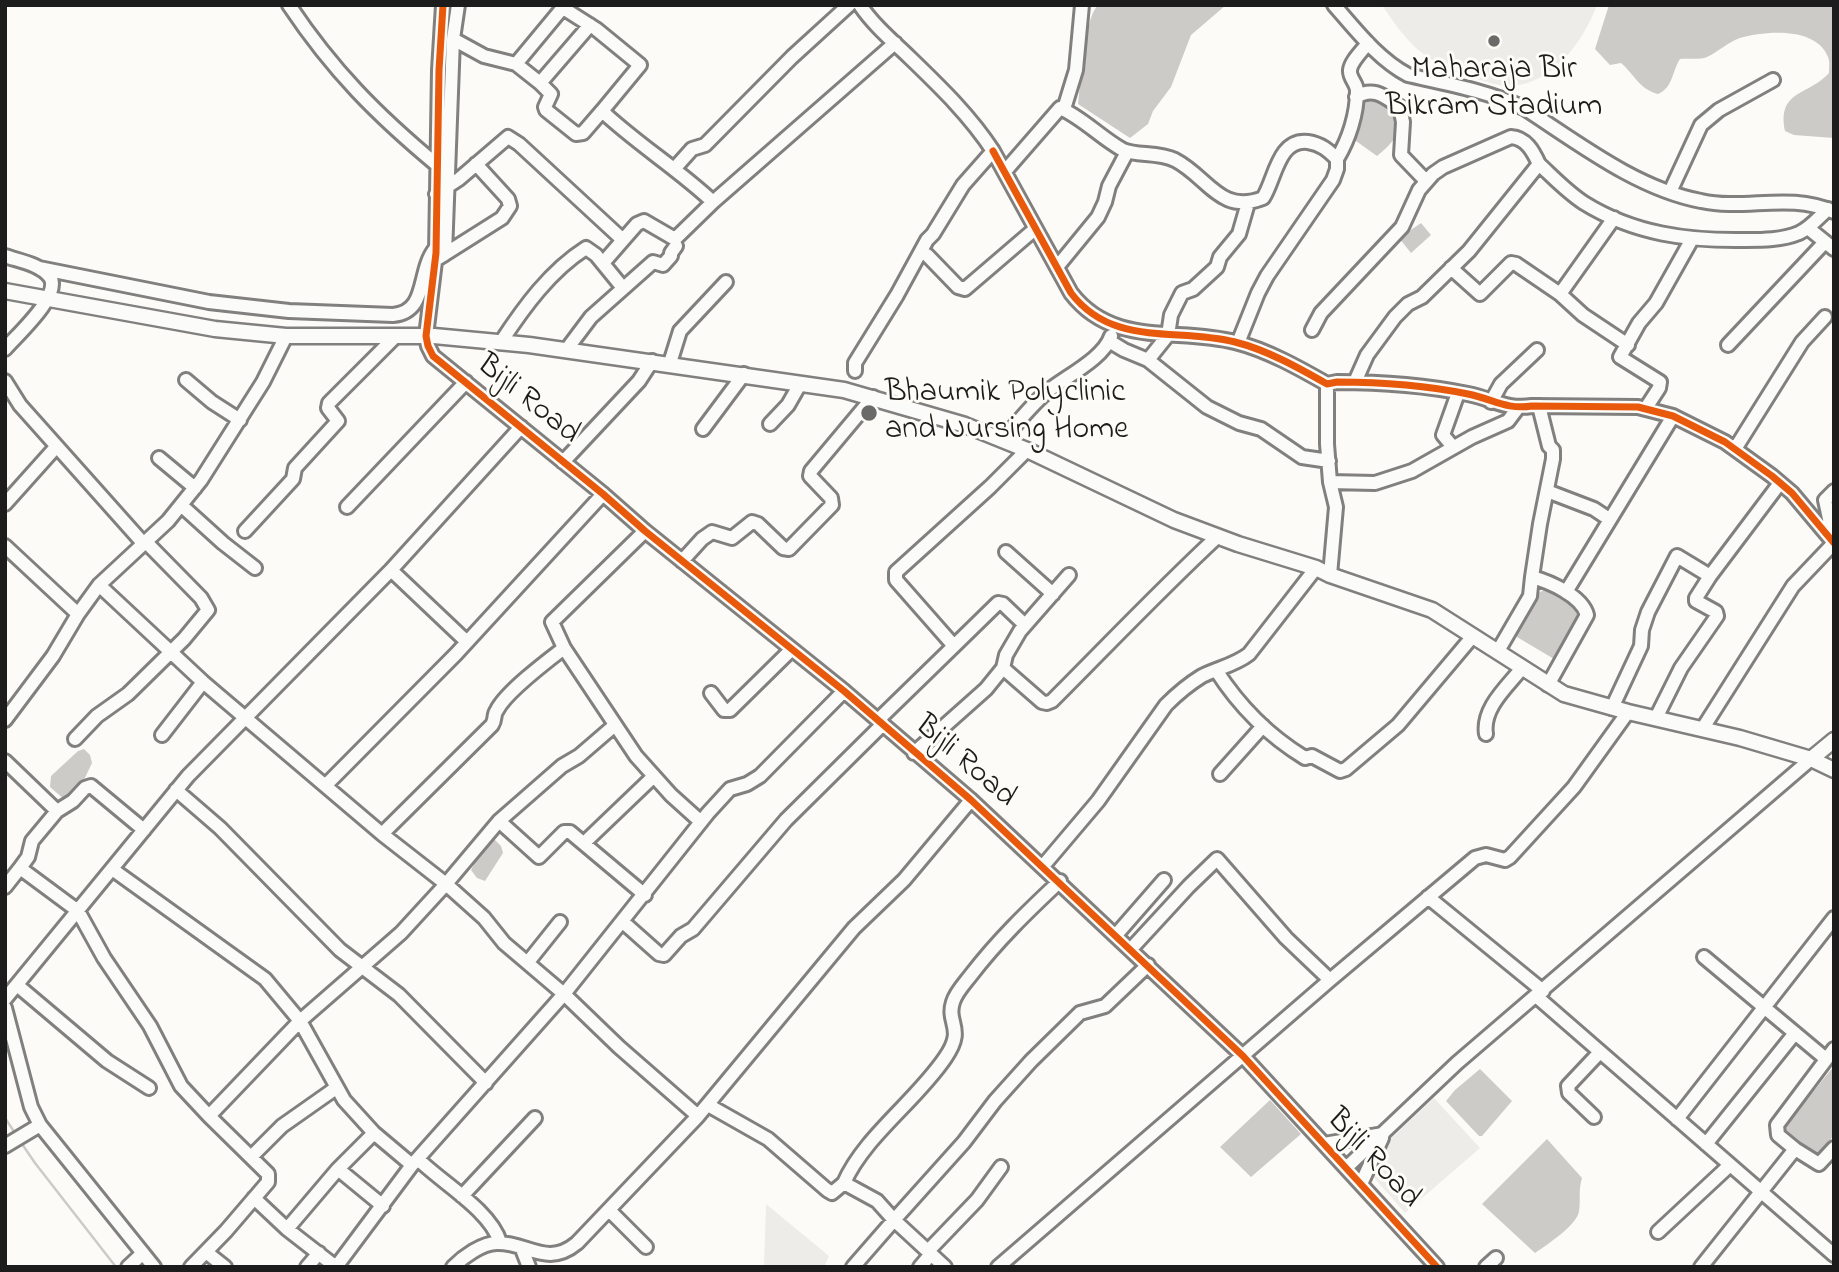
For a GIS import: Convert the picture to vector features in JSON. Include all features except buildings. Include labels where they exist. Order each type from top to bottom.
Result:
[{"type":"main road","points":[[5,291],[215,329],[286,336],[426,336],[501,342],[670,363],[844,390],[873,397],[965,425],[1003,440],[1174,520],[1217,537],[1316,568],[1432,610],[1548,685],[1576,699],[1703,728],[1811,759],[1834,769]]},
{"type":"main road","points":[[1811,759],[1834,740]]},
{"type":"street","points":[[289,5],[343,78],[437,166]]},
{"type":"street","points":[[441,190],[437,166],[443,5]]},
{"type":"street","points":[[426,336],[439,254],[441,190],[458,5]]},
{"type":"street","points":[[675,168],[692,149],[705,145],[792,57],[849,5]]},
{"type":"street","points":[[860,5],[981,132],[1006,170],[1035,229],[1080,304],[1114,326],[1143,333],[1211,337],[1238,343],[1293,366],[1327,384],[1397,382],[1458,393],[1517,409],[1539,406],[1647,408],[1672,416],[1735,449],[1780,483],[1834,543]]},
{"type":"street","points":[[1064,109],[1076,70],[1082,5]]},
{"type":"street","points":[[1334,5],[1368,43],[1393,66],[1408,75],[1474,89],[1524,108],[1633,175],[1670,192],[1701,202],[1730,205],[1791,201],[1831,210]]},
{"type":"street","points":[[453,39],[484,56],[516,64],[551,94],[546,110],[576,134],[583,133],[640,65],[564,7],[516,64]]},
{"type":"street","points":[[540,83],[590,25]]},
{"type":"street","points":[[1238,343],[1267,276],[1333,180],[1337,169],[1336,159],[1348,137],[1356,97],[1357,86],[1350,75],[1350,68],[1368,43]]},
{"type":"street","points":[[603,263],[637,224],[644,221],[675,239],[713,202],[895,44]]},
{"type":"street","points":[[1670,192],[1701,125],[1718,110],[1773,80]]},
{"type":"street","points":[[1356,97],[1365,91],[1376,91],[1400,107],[1403,122],[1401,155],[1426,181]]},
{"type":"street","points":[[1006,170],[1057,109],[1064,109],[1127,152],[1147,152],[1174,160],[1232,202],[1248,204],[1266,195],[1281,159],[1294,144],[1301,141],[1320,145],[1336,159]]},
{"type":"street","points":[[602,111],[640,144],[675,168],[713,202]]},
{"type":"street","points":[[1312,330],[1321,313],[1402,227],[1426,181],[1443,167],[1511,137],[1525,142],[1539,164],[1568,191],[1615,218],[1651,232],[1692,239],[1768,239],[1790,236],[1808,228],[1831,210]]},
{"type":"street","points":[[441,190],[504,139],[512,138],[623,240]]},
{"type":"street","points":[[844,390],[855,370],[867,358],[927,255],[933,234],[963,185],[993,151]]},
{"type":"street","points":[[1057,267],[1098,217],[1109,186],[1127,152]]},
{"type":"street","points":[[5,256],[39,268],[209,302],[289,311],[404,314],[413,308],[426,263],[495,222],[508,211],[508,199],[476,164]]},
{"type":"street","points":[[1355,382],[1367,355],[1395,317],[1408,304],[1422,297],[1480,240],[1539,164]]},
{"type":"street","points":[[1148,360],[1168,335],[1171,316],[1182,293],[1193,289],[1217,267],[1220,257],[1239,234],[1248,204]]},
{"type":"street","points":[[1560,294],[1615,218]]},
{"type":"street","points":[[1728,345],[1829,245],[1808,228]]},
{"type":"street","points":[[927,255],[958,287],[965,289],[1035,229]]},
{"type":"street","points":[[855,370],[855,363],[897,295],[926,240],[933,234]]},
{"type":"street","points":[[1647,408],[1660,382],[1620,357],[1639,323],[1656,303],[1692,239]]},
{"type":"street","points":[[567,349],[581,327],[653,262],[663,265],[676,246]]},
{"type":"street","points":[[501,342],[526,304],[586,248],[603,263],[623,288]]},
{"type":"street","points":[[1451,268],[1480,295],[1511,264],[1516,264],[1628,345]]},
{"type":"street","points":[[5,348],[50,298],[51,281],[39,268]]},
{"type":"street","points":[[670,363],[680,331],[726,282]]},
{"type":"street","points":[[1735,449],[1802,342],[1825,317]]},
{"type":"street","points":[[1003,440],[1033,405],[1106,348],[1114,326]]},
{"type":"street","points":[[5,720],[53,656],[99,585],[168,521],[195,488],[263,382],[286,336]]},
{"type":"street","points":[[245,531],[293,479],[295,468],[338,421],[328,408],[329,403],[396,336]]},
{"type":"street","name":"Bijli Road","points":[[426,336],[433,356],[844,691],[1043,866],[1243,1056],[1437,1267]]},
{"type":"street","points":[[1110,341],[1148,360],[1207,407],[1239,423],[1261,429],[1301,457],[1329,461]]},
{"type":"street","points":[[1491,402],[1501,384],[1537,350]]},
{"type":"street","points":[[563,462],[639,381],[652,361]]},
{"type":"street","points":[[703,429],[744,374]]},
{"type":"street","points":[[186,380],[212,402],[240,420]]},
{"type":"street","points":[[5,381],[20,405],[56,447],[208,608],[170,653],[128,694],[97,716],[75,739]]},
{"type":"street","points":[[347,507],[466,382]]},
{"type":"street","points":[[770,424],[788,405],[800,384]]},
{"type":"street","points":[[1327,384],[1330,482],[1336,507],[1330,575]]},
{"type":"street","points":[[1453,447],[1443,435],[1458,393]]},
{"type":"street","points":[[682,561],[712,532],[732,538],[755,522],[783,548],[789,549],[832,505],[831,498],[810,476],[811,471],[873,397]]},
{"type":"street","points":[[1498,651],[1530,596],[1551,448],[1539,406]]},
{"type":"street","points":[[1330,482],[1375,483],[1412,471],[1453,447],[1508,421],[1517,409]]},
{"type":"street","points":[[1566,592],[1672,416]]},
{"type":"street","points":[[5,999],[176,790],[391,570],[521,427]]},
{"type":"street","points":[[5,504],[56,447]]},
{"type":"street","points":[[954,646],[903,589],[894,575],[1027,450]]},
{"type":"street","points":[[159,458],[195,488]]},
{"type":"street","points":[[1656,718],[1681,668],[1717,616],[1716,612],[1696,601],[1710,576],[1780,483]]},
{"type":"street","points":[[1547,491],[1594,509],[1609,519]]},
{"type":"street","points":[[1834,491],[1825,500],[1834,543]]},
{"type":"street","points":[[326,785],[467,642],[603,494]]},
{"type":"street","points":[[181,505],[256,568]]},
{"type":"street","points":[[645,531],[552,622],[564,648],[626,742],[654,776],[701,822]]},
{"type":"street","points":[[1003,668],[1042,702],[1052,701],[1153,597],[1217,537]]},
{"type":"street","points":[[1703,728],[1793,586],[1834,543]]},
{"type":"street","points":[[5,546],[78,614]]},
{"type":"street","points":[[1006,552],[1053,594]]},
{"type":"street","points":[[1612,708],[1641,646],[1642,630],[1648,612],[1677,556],[1710,576]]},
{"type":"street","points":[[1043,866],[1098,801],[1166,705],[1201,677],[1240,662],[1249,654],[1316,568]]},
{"type":"street","points":[[391,570],[467,642]]},
{"type":"street","points":[[914,753],[981,695],[1003,668],[1006,655],[1025,625],[1069,575]]},
{"type":"street","points":[[1532,577],[1556,585],[1586,610],[1587,615],[1548,685]]},
{"type":"street","points":[[99,585],[203,682],[382,834],[446,884],[484,918],[504,943],[698,1116]]},
{"type":"street","points":[[623,922],[659,954],[664,955],[681,936],[693,929],[786,820],[998,603],[1003,604],[1025,625]]},
{"type":"street","points":[[1216,670],[1234,696],[1263,726],[1305,758],[1312,756],[1335,770],[1346,769],[1398,725],[1473,636]]},
{"type":"street","points":[[382,834],[494,723],[495,713],[505,700],[564,648]]},
{"type":"street","points":[[711,693],[724,710],[730,710],[792,649]]},
{"type":"street","points":[[1486,734],[1485,722],[1488,713],[1522,668]]},
{"type":"street","points":[[162,735],[203,682]]},
{"type":"street","points":[[254,1198],[336,1267],[415,1162],[564,994],[730,789],[747,785],[760,776],[844,691]]},
{"type":"street","points":[[998,1267],[1428,897],[1480,856],[1498,860],[1510,857],[1574,787],[1628,712]]},
{"type":"street","points":[[209,1116],[300,1021],[401,933],[499,821],[562,766],[615,725]]},
{"type":"street","points":[[1220,774],[1263,726]]},
{"type":"street","points":[[1346,1168],[1457,1063],[1811,759]]},
{"type":"street","points":[[5,761],[57,811]]},
{"type":"street","points":[[584,843],[654,776]]},
{"type":"street","points":[[5,887],[28,858],[32,841],[57,811],[73,801],[85,788],[91,786],[144,830]]},
{"type":"street","points":[[176,790],[220,828],[340,950],[399,995],[486,1083]]},
{"type":"street","points":[[453,1267],[487,1244],[500,1242],[522,1249],[557,1254],[568,1250],[610,1211],[708,1105],[854,928],[904,880],[971,800]]},
{"type":"street","points":[[499,821],[539,857],[567,831],[645,895]]},
{"type":"street","points":[[1131,948],[1180,894],[1217,859],[1277,929],[1330,980]]},
{"type":"street","points":[[20,868],[78,911],[104,958],[150,1026],[181,1086],[268,1174],[268,1182],[191,1267]]},
{"type":"street","points":[[112,869],[265,979],[300,1021],[344,1100],[374,1133],[462,1196],[496,1230],[500,1242]]},
{"type":"street","points":[[1116,935],[1164,880]]},
{"type":"street","points":[[708,1105],[768,1139],[827,1191],[835,1192],[844,1183],[855,1162],[921,1089],[953,1045],[956,1032],[952,1009],[957,994],[1009,928],[1059,881]]},
{"type":"street","points":[[1428,897],[1834,1255]]},
{"type":"street","points":[[1677,1119],[1834,918]]},
{"type":"street","points":[[528,962],[560,922]]},
{"type":"street","points":[[1704,957],[1796,1033],[1830,1054],[1777,1125],[1778,1135],[1819,1164],[1834,1148]]},
{"type":"street","points":[[853,1267],[964,1142],[995,1101],[1031,1061],[1080,1013],[1105,1006],[1148,965]]},
{"type":"street","points":[[17,985],[107,1061],[149,1088]]},
{"type":"street","points":[[5,1008],[30,1107],[40,1125],[154,1267]]},
{"type":"street","points":[[1706,1144],[1796,1033]]},
{"type":"street","points":[[1594,1117],[1569,1093],[1568,1086],[1601,1052]]},
{"type":"street","points":[[252,1156],[282,1126],[336,1088]]},
{"type":"street","points":[[462,1196],[535,1118]]},
{"type":"street","points":[[6,1146],[40,1125]]},
{"type":"street","points":[[288,1229],[338,1169],[374,1133]]},
{"type":"street","points":[[1324,1144],[1384,1134]]},
{"type":"street","points":[[1361,1184],[1384,1134]]},
{"type":"street","points":[[1701,1267],[1795,1149]]},
{"type":"street","points":[[1658,1232],[1730,1165]]},
{"type":"street","points":[[920,1267],[1002,1167]]},
{"type":"street","points":[[338,1169],[383,1206]]},
{"type":"street","points":[[844,1183],[877,1201],[945,1267]]},
{"type":"street","points":[[610,1211],[646,1247]]},
{"type":"street","points":[[522,1249],[529,1267]]},
{"type":"street","points":[[206,1252],[225,1267]]},
{"type":"street","points":[[128,1266],[143,1253]]},
{"type":"street","points":[[307,1267],[319,1254]]},
{"type":"shaded area","points":[[1098,5],[1226,5],[1191,35],[1171,87],[1153,111],[1148,124],[1130,138],[1078,104],[1086,36],[1093,12]]},
{"type":"shaded area","name":"Maharaja Bir Bikram Stadium","points":[[1382,5],[1597,5],[1584,33],[1564,59],[1540,78],[1510,86],[1465,76],[1429,58],[1407,38]]},
{"type":"shaded area","points":[[1609,5],[1834,5],[1834,138],[1794,135],[1785,131],[1784,118],[1790,101],[1829,73],[1828,57],[1822,47],[1813,40],[1789,33],[1740,38],[1707,57],[1680,59],[1667,88],[1658,94],[1642,85],[1621,63],[1610,65],[1595,49]]},
{"type":"shaded area","points":[[1366,86],[1386,98],[1397,118],[1395,137],[1377,156],[1356,141],[1352,133],[1361,90]]},
{"type":"shaded area","points":[[1421,223],[1431,235],[1411,253],[1399,238]]},
{"type":"shaded area","points":[[1548,589],[1560,595],[1581,614],[1554,659],[1517,637],[1526,608],[1536,595]]},
{"type":"shaded area","points":[[84,749],[90,755],[92,763],[82,784],[65,800],[50,787],[51,776],[78,751]]},
{"type":"shaded area","points":[[488,840],[495,840],[503,853],[485,881],[477,878],[471,870]]},
{"type":"shaded area","points":[[1834,1066],[1834,1135],[1816,1158],[1782,1130]]},
{"type":"shaded area","points":[[1480,1069],[1512,1101],[1482,1136],[1446,1101]]},
{"type":"shaded area","points":[[1434,1098],[1480,1148],[1405,1213],[1369,1172],[1375,1154]]},
{"type":"shaded area","points":[[1270,1100],[1301,1134],[1251,1177],[1220,1147]]},
{"type":"shaded area","points":[[1547,1139],[1582,1178],[1580,1207],[1568,1228],[1535,1253],[1482,1204]]},
{"type":"shaded area","points":[[766,1204],[829,1256],[824,1267],[764,1267]]},
{"type":"waterway","points":[[5,1118],[17,1136]]},
{"type":"waterway","points":[[20,1141],[116,1267]]},
{"type":"cycle path","points":[[443,5],[439,70],[436,253],[426,336],[433,356],[844,691],[971,800],[1243,1056],[1437,1267]]},
{"type":"cycle path","points":[[993,151],[1071,293],[1088,310],[1106,322],[1126,329],[1213,338],[1247,345],[1327,384],[1337,382],[1403,385],[1468,394],[1515,407],[1638,407],[1673,416],[1725,442],[1772,476],[1792,493],[1834,543]]},
{"type":"place","name":"Maharaja Bir Bikram Stadium","points":[[1494,41]]},
{"type":"place","name":"Bhaumik Polyclinic and Nursing Home","points":[[869,413]]}]
